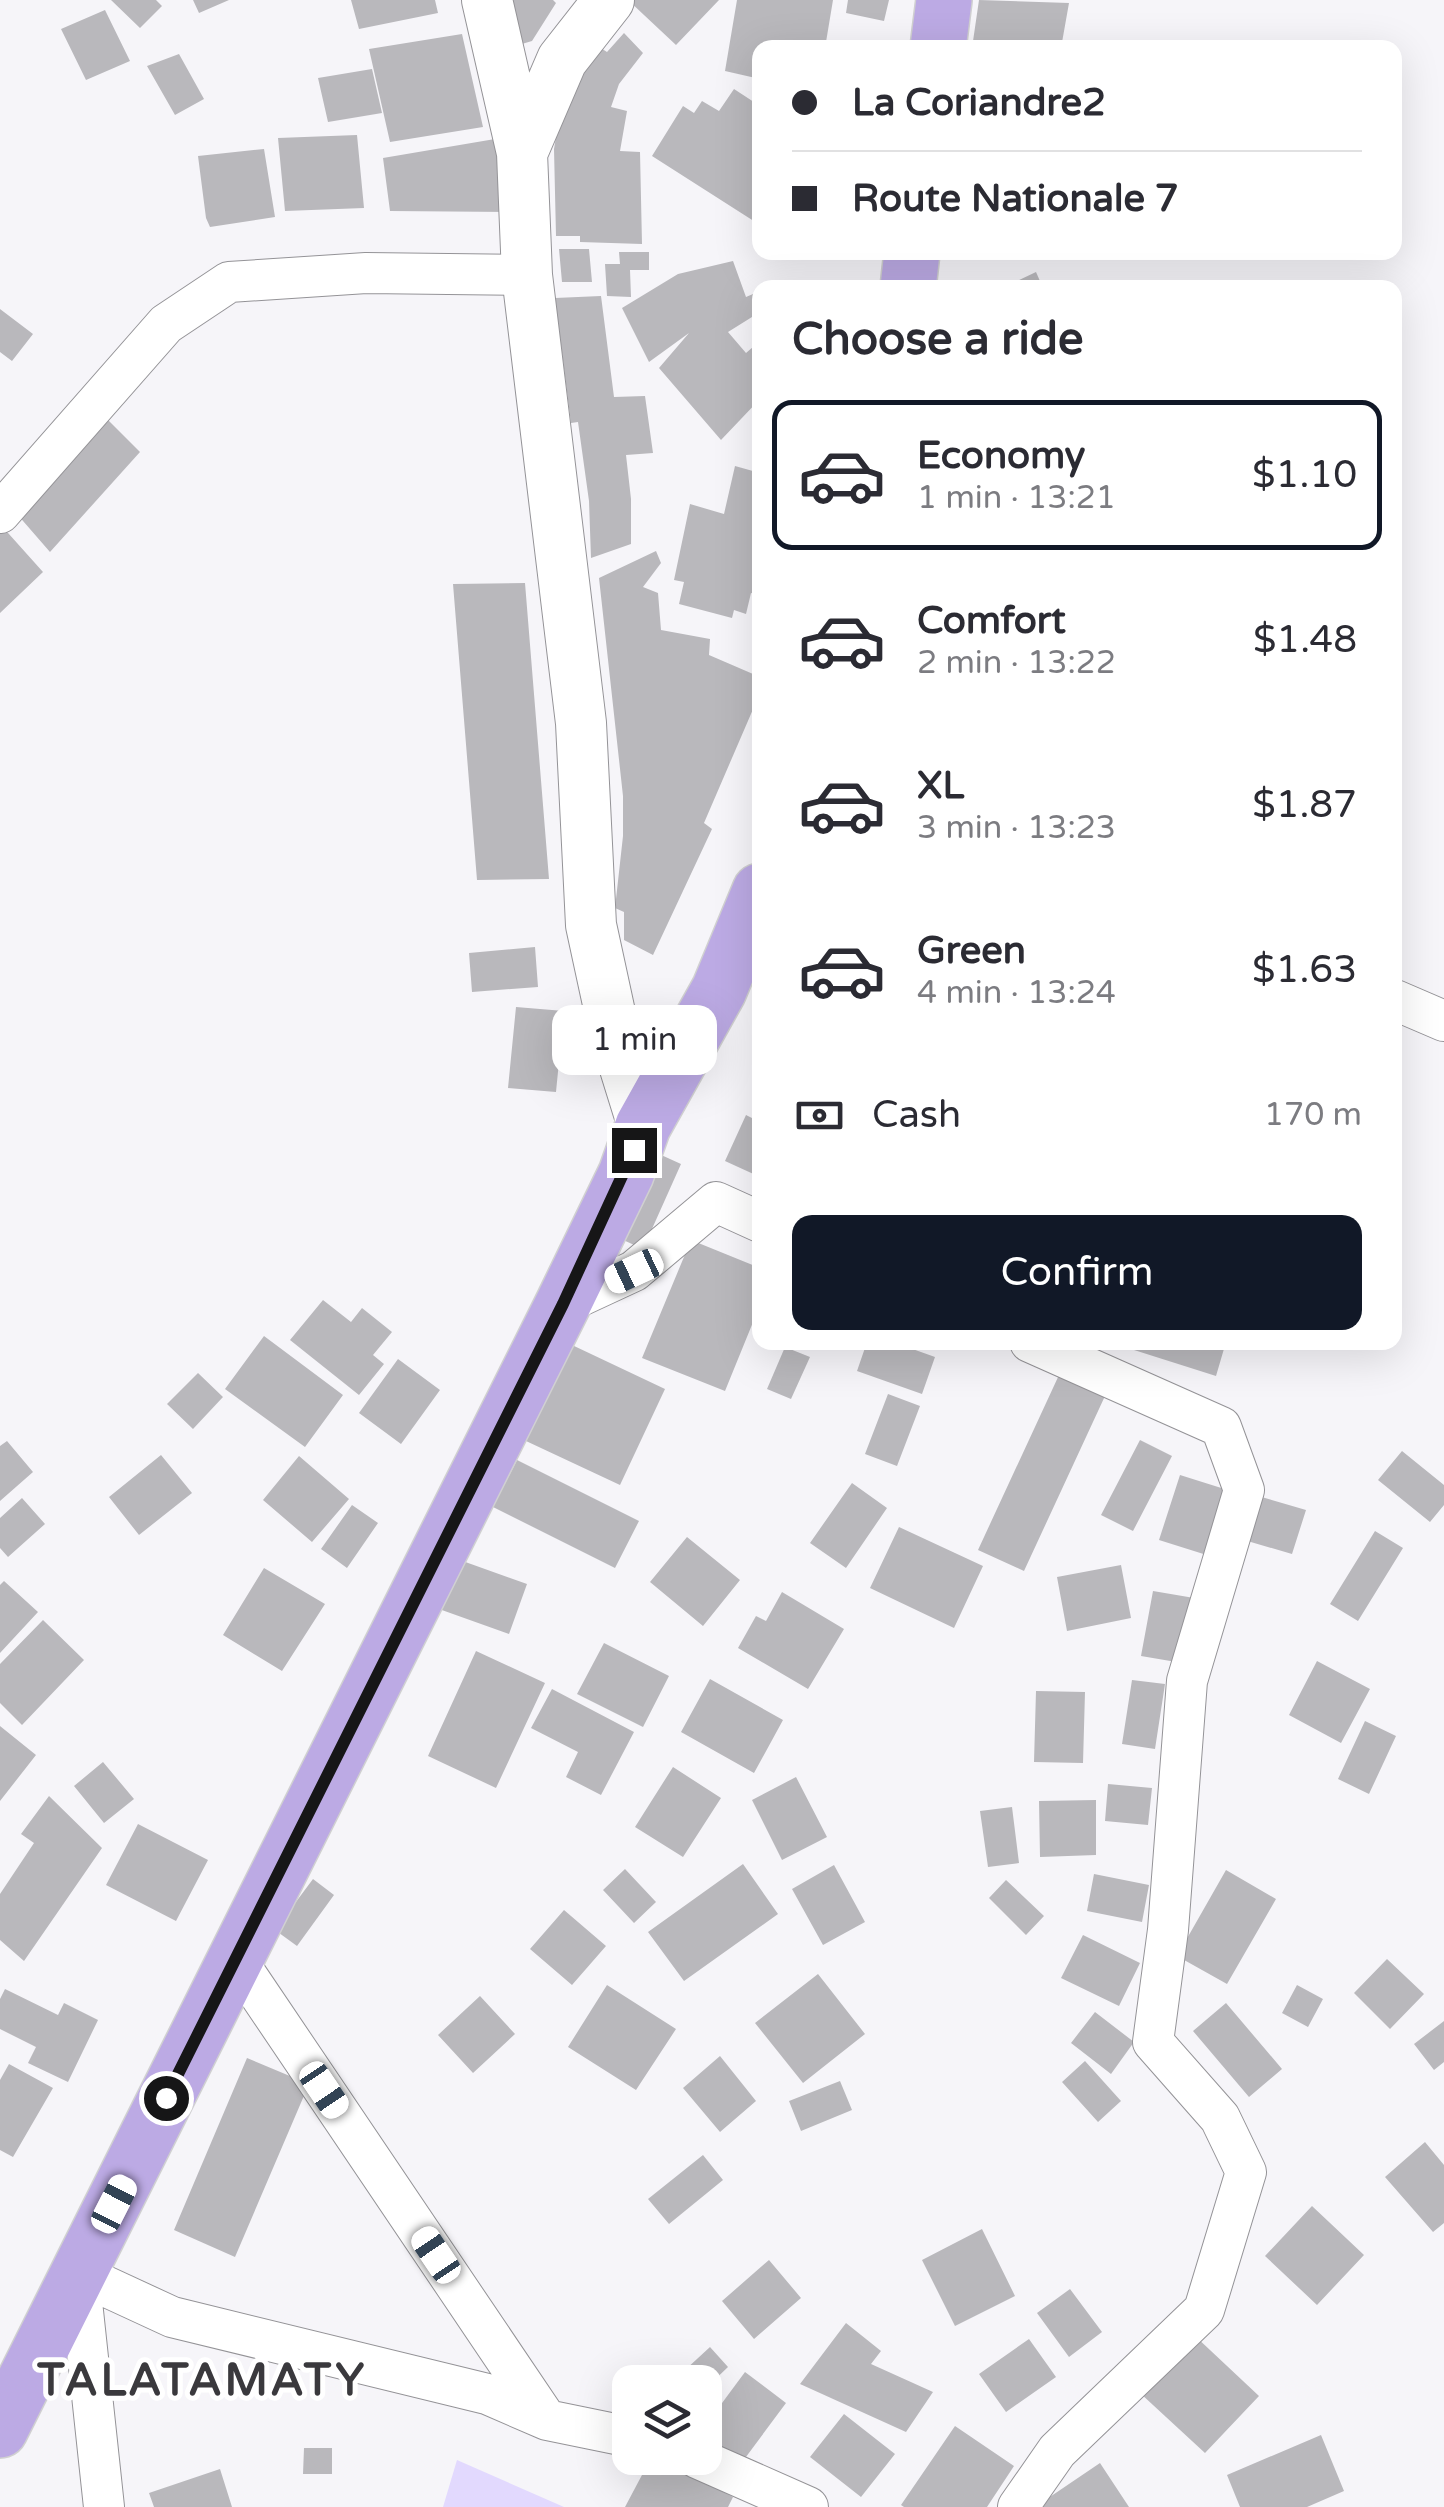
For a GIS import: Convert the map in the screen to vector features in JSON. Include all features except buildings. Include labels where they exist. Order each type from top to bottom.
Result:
[{"type":"main road","points":[[939,40],[944,0]]},
{"type":"main road","points":[[0,2430],[563,1304],[626,1174],[644,1126],[719,990],[752,910]]},
{"type":"street","points":[[488,0],[522,153],[528,274],[581,723],[591,926],[615,1036],[644,1126]]},
{"type":"street","points":[[522,153],[562,60],[609,0]]},
{"type":"street","points":[[0,513],[166,324],[229,282],[366,273],[528,274]]},
{"type":"street","points":[[1402,1003],[1444,1022]]},
{"type":"street","points":[[563,1304],[634,1271],[716,1202],[752,1218]]},
{"type":"street","points":[[1018,2507],[1057,2451],[1204,2310],[1246,2172],[1220,2118],[1153,2042],[1168,1930],[1188,1681],[1244,1490],[1221,1428],[1048,1350]]},
{"type":"street","points":[[236,1958],[547,2420]]},
{"type":"street","points":[[80,2274],[172,2317],[486,2394],[547,2420],[612,2433]]},
{"type":"street","points":[[80,2274],[104,2507]]},
{"type":"street","points":[[722,2469],[808,2507]]},
{"type":"shaded area","points":[[457,2460],[564,2507],[443,2507]]},
{"type":"district","name":"TALATAMATY","points":[[202,2379]]},
{"type":"route","points":[[166,2098],[563,1304],[634,1150]]}]
